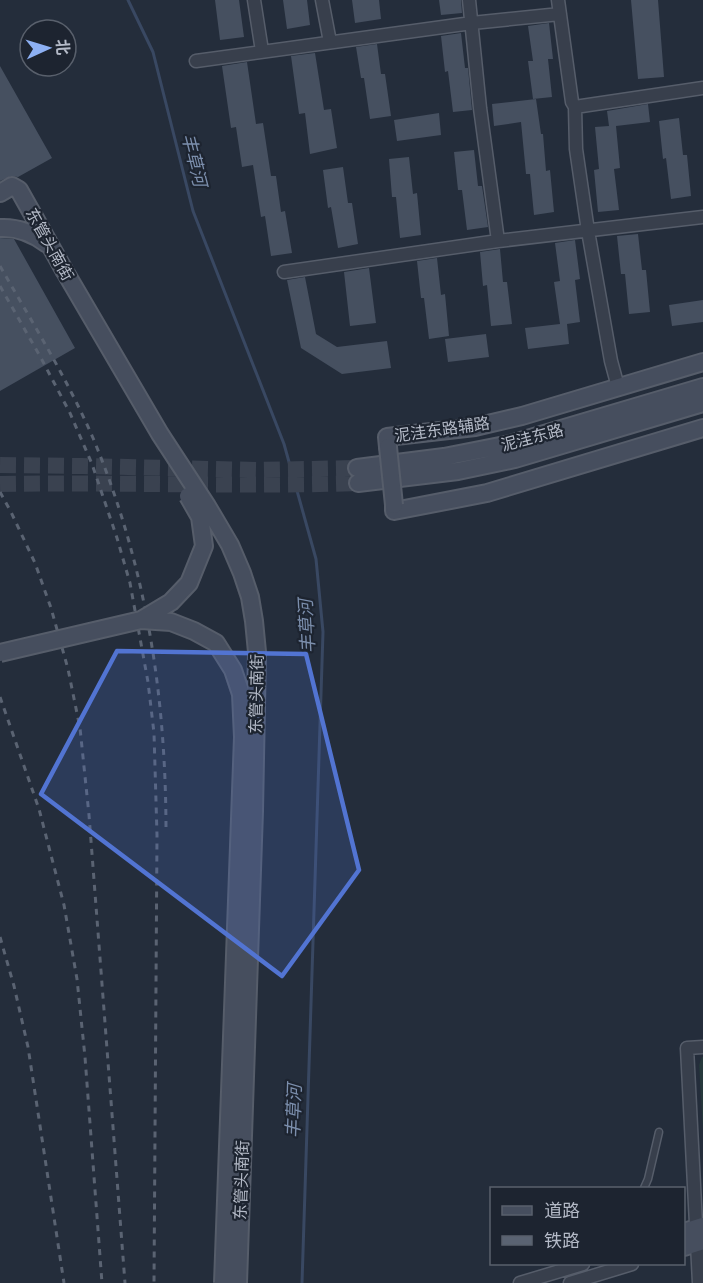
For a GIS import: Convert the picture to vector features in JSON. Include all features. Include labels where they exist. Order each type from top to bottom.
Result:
[{"type":"main road","name":"东管头南街","points":[[0,193],[12,186],[20,190],[160,434],[230,545],[250,597],[256,652],[254,811],[238,1283]]},
{"type":"main road","points":[[0,228],[11,227],[25,230],[46,243],[64,270]]},
{"type":"main road","name":"泥洼东路辅路","points":[[703,362],[522,416],[474,427],[387,437],[394,511],[487,493],[703,428]]},
{"type":"main road","name":"泥洼东路","points":[[703,387],[510,444],[358,475],[458,471],[515,459],[703,403]]},
{"type":"main road","points":[[0,653],[141,620],[171,602],[189,583],[204,546],[200,517],[180,481],[160,434]]},
{"type":"main road","name":"东管头南街","points":[[141,620],[171,622],[216,643],[233,670],[241,694],[243,737],[223,1283]]},
{"type":"street","points":[[254,0],[262,51]]},
{"type":"street","points":[[322,0],[330,42]]},
{"type":"street","points":[[469,0],[480,108],[498,241]]},
{"type":"street","points":[[558,0],[572,102],[575,107],[576,149],[588,231],[611,361],[618,387]]},
{"type":"street","points":[[196,61],[472,23],[560,14]]},
{"type":"street","points":[[575,107],[703,88]]},
{"type":"street","points":[[284,272],[498,241],[703,217]]},
{"type":"street","points":[[699,1283],[694,1236],[687,1048],[703,1047]]},
{"type":"street","points":[[520,1283],[556,1277],[579,1265]]},
{"type":"street","points":[[570,1283],[626,1265]]},
{"type":"lane","points":[[644,1187],[659,1132]]},
{"type":"highlighted area","points":[[117,651],[306,654],[359,870],[282,976],[41,794]]},
{"type":"shaded area","points":[[703,1057],[703,1131],[699,1065]]},
{"type":"building","points":[[215,0],[239,0],[244,37],[220,40]]},
{"type":"building","points":[[283,0],[307,0],[310,25],[287,29]]},
{"type":"building","points":[[352,0],[379,0],[381,19],[355,23]]},
{"type":"building","points":[[439,0],[461,0],[462,13],[441,15]]},
{"type":"building","points":[[631,0],[658,0],[664,77],[638,79]]},
{"type":"building","points":[[549,23],[553,59],[548,59],[552,97],[533,99],[528,61],[533,61],[528,26]]},
{"type":"building","points":[[461,33],[465,68],[468,68],[472,110],[453,112],[441,36]]},
{"type":"building","points":[[377,44],[381,74],[385,74],[391,116],[370,119],[364,78],[361,78],[356,47]]},
{"type":"building","points":[[315,53],[324,110],[331,109],[337,148],[310,154],[305,113],[299,114],[291,56]]},
{"type":"building","points":[[247,62],[256,124],[263,123],[271,176],[276,176],[281,212],[285,211],[292,253],[271,256],[265,216],[261,217],[253,165],[242,167],[236,127],[231,128],[222,66]]},
{"type":"building","points":[[0,66],[52,158],[18,177],[11,176],[0,181]]},
{"type":"building","points":[[536,99],[541,134],[543,134],[546,171],[550,170],[554,212],[534,215],[530,174],[526,174],[521,122],[494,126],[492,104]]},
{"type":"building","points":[[648,104],[650,122],[616,126],[620,168],[614,169],[619,210],[598,212],[594,170],[599,169],[595,127],[609,126],[607,111]]},
{"type":"building","points":[[439,113],[441,135],[397,141],[394,120]]},
{"type":"building","points":[[679,118],[683,155],[687,155],[691,196],[671,199],[666,158],[663,159],[659,121]]},
{"type":"building","points":[[474,150],[478,186],[482,186],[488,227],[467,230],[462,190],[458,190],[454,152]]},
{"type":"building","points":[[409,157],[413,194],[417,193],[421,235],[400,238],[396,197],[392,197],[389,159]]},
{"type":"building","points":[[343,167],[348,203],[352,203],[358,244],[338,248],[331,207],[328,208],[323,170]]},
{"type":"building","points":[[638,234],[642,270],[646,270],[650,312],[629,314],[625,274],[621,274],[617,236]]},
{"type":"building","points":[[0,238],[14,239],[75,348],[0,391]]},
{"type":"building","points":[[575,240],[580,279],[575,280],[580,322],[567,324],[569,344],[528,349],[525,328],[560,324],[554,282],[560,281],[555,243]]},
{"type":"building","points":[[500,249],[503,282],[507,282],[512,324],[491,326],[487,285],[483,286],[480,252]]},
{"type":"building","points":[[437,258],[441,295],[445,294],[449,336],[429,339],[417,261]]},
{"type":"building","points":[[369,268],[376,323],[350,326],[344,272]]},
{"type":"building","points":[[305,277],[316,334],[337,347],[387,341],[391,368],[342,374],[301,348],[287,280]]},
{"type":"building","points":[[703,300],[703,322],[672,326],[669,305]]},
{"type":"building","points":[[486,334],[489,357],[448,362],[445,339]]},
{"type":"waterway","name":"丰草河","points":[[128,0],[153,52],[193,211],[284,444],[316,559],[323,632],[302,1283]]},
{"type":"tunnel","points":[[0,465],[257,470],[357,468]]},
{"type":"tunnel","points":[[0,484],[358,483]]},
{"type":"railway","points":[[0,266],[49,350],[83,416],[127,534],[139,582],[157,681],[162,730],[166,832]]},
{"type":"railway","points":[[0,286],[70,413],[92,464],[130,583],[148,682],[154,733],[157,835],[154,1283]]},
{"type":"railway","points":[[0,492],[35,563],[51,608],[68,669],[80,728],[89,815],[125,1283]]},
{"type":"railway","points":[[0,697],[39,809],[64,905],[77,979],[102,1283]]},
{"type":"railway","points":[[0,937],[28,1047],[64,1283]]}]
